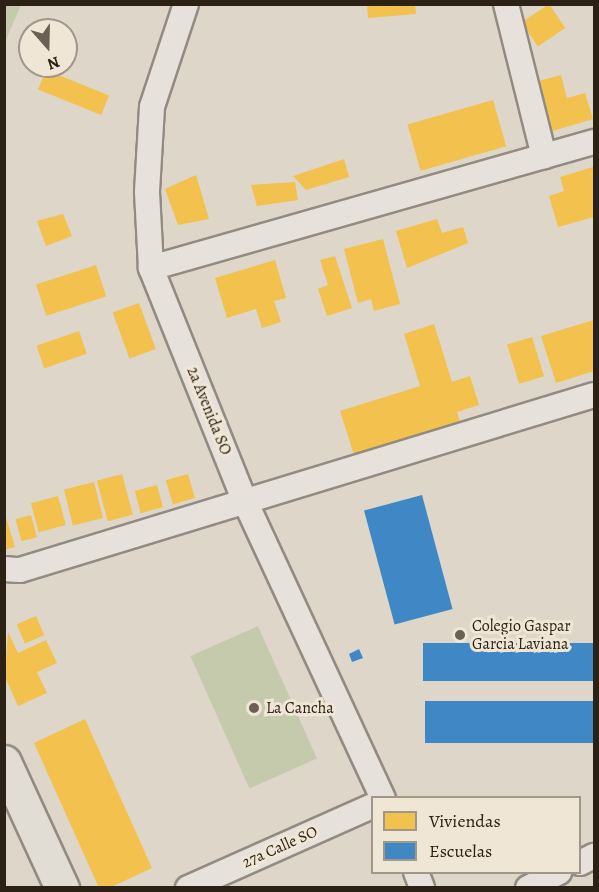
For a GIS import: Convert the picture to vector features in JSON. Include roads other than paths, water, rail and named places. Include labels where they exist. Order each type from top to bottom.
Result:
[{"type":"highway","points":[[4,762],[62,888]]},
{"type":"street","name":"2a Avenida SO","points":[[186,4],[152,107],[147,192],[151,268],[244,498],[382,796]]},
{"type":"street","points":[[506,4],[544,156]]},
{"type":"street","points":[[151,268],[594,142]]},
{"type":"street","points":[[4,569],[20,570],[244,498],[594,395]]},
{"type":"street","name":"27a Calle SO","points":[[188,888],[371,806]]},
{"type":"street","points":[[416,874],[422,888]]},
{"type":"street","points":[[528,888],[557,874]]},
{"type":"place","name":"Colegio Gaspar Garcia Laviana","points":[[460,635]]},
{"type":"place","name":"La Cancha","points":[[254,708]]}]
